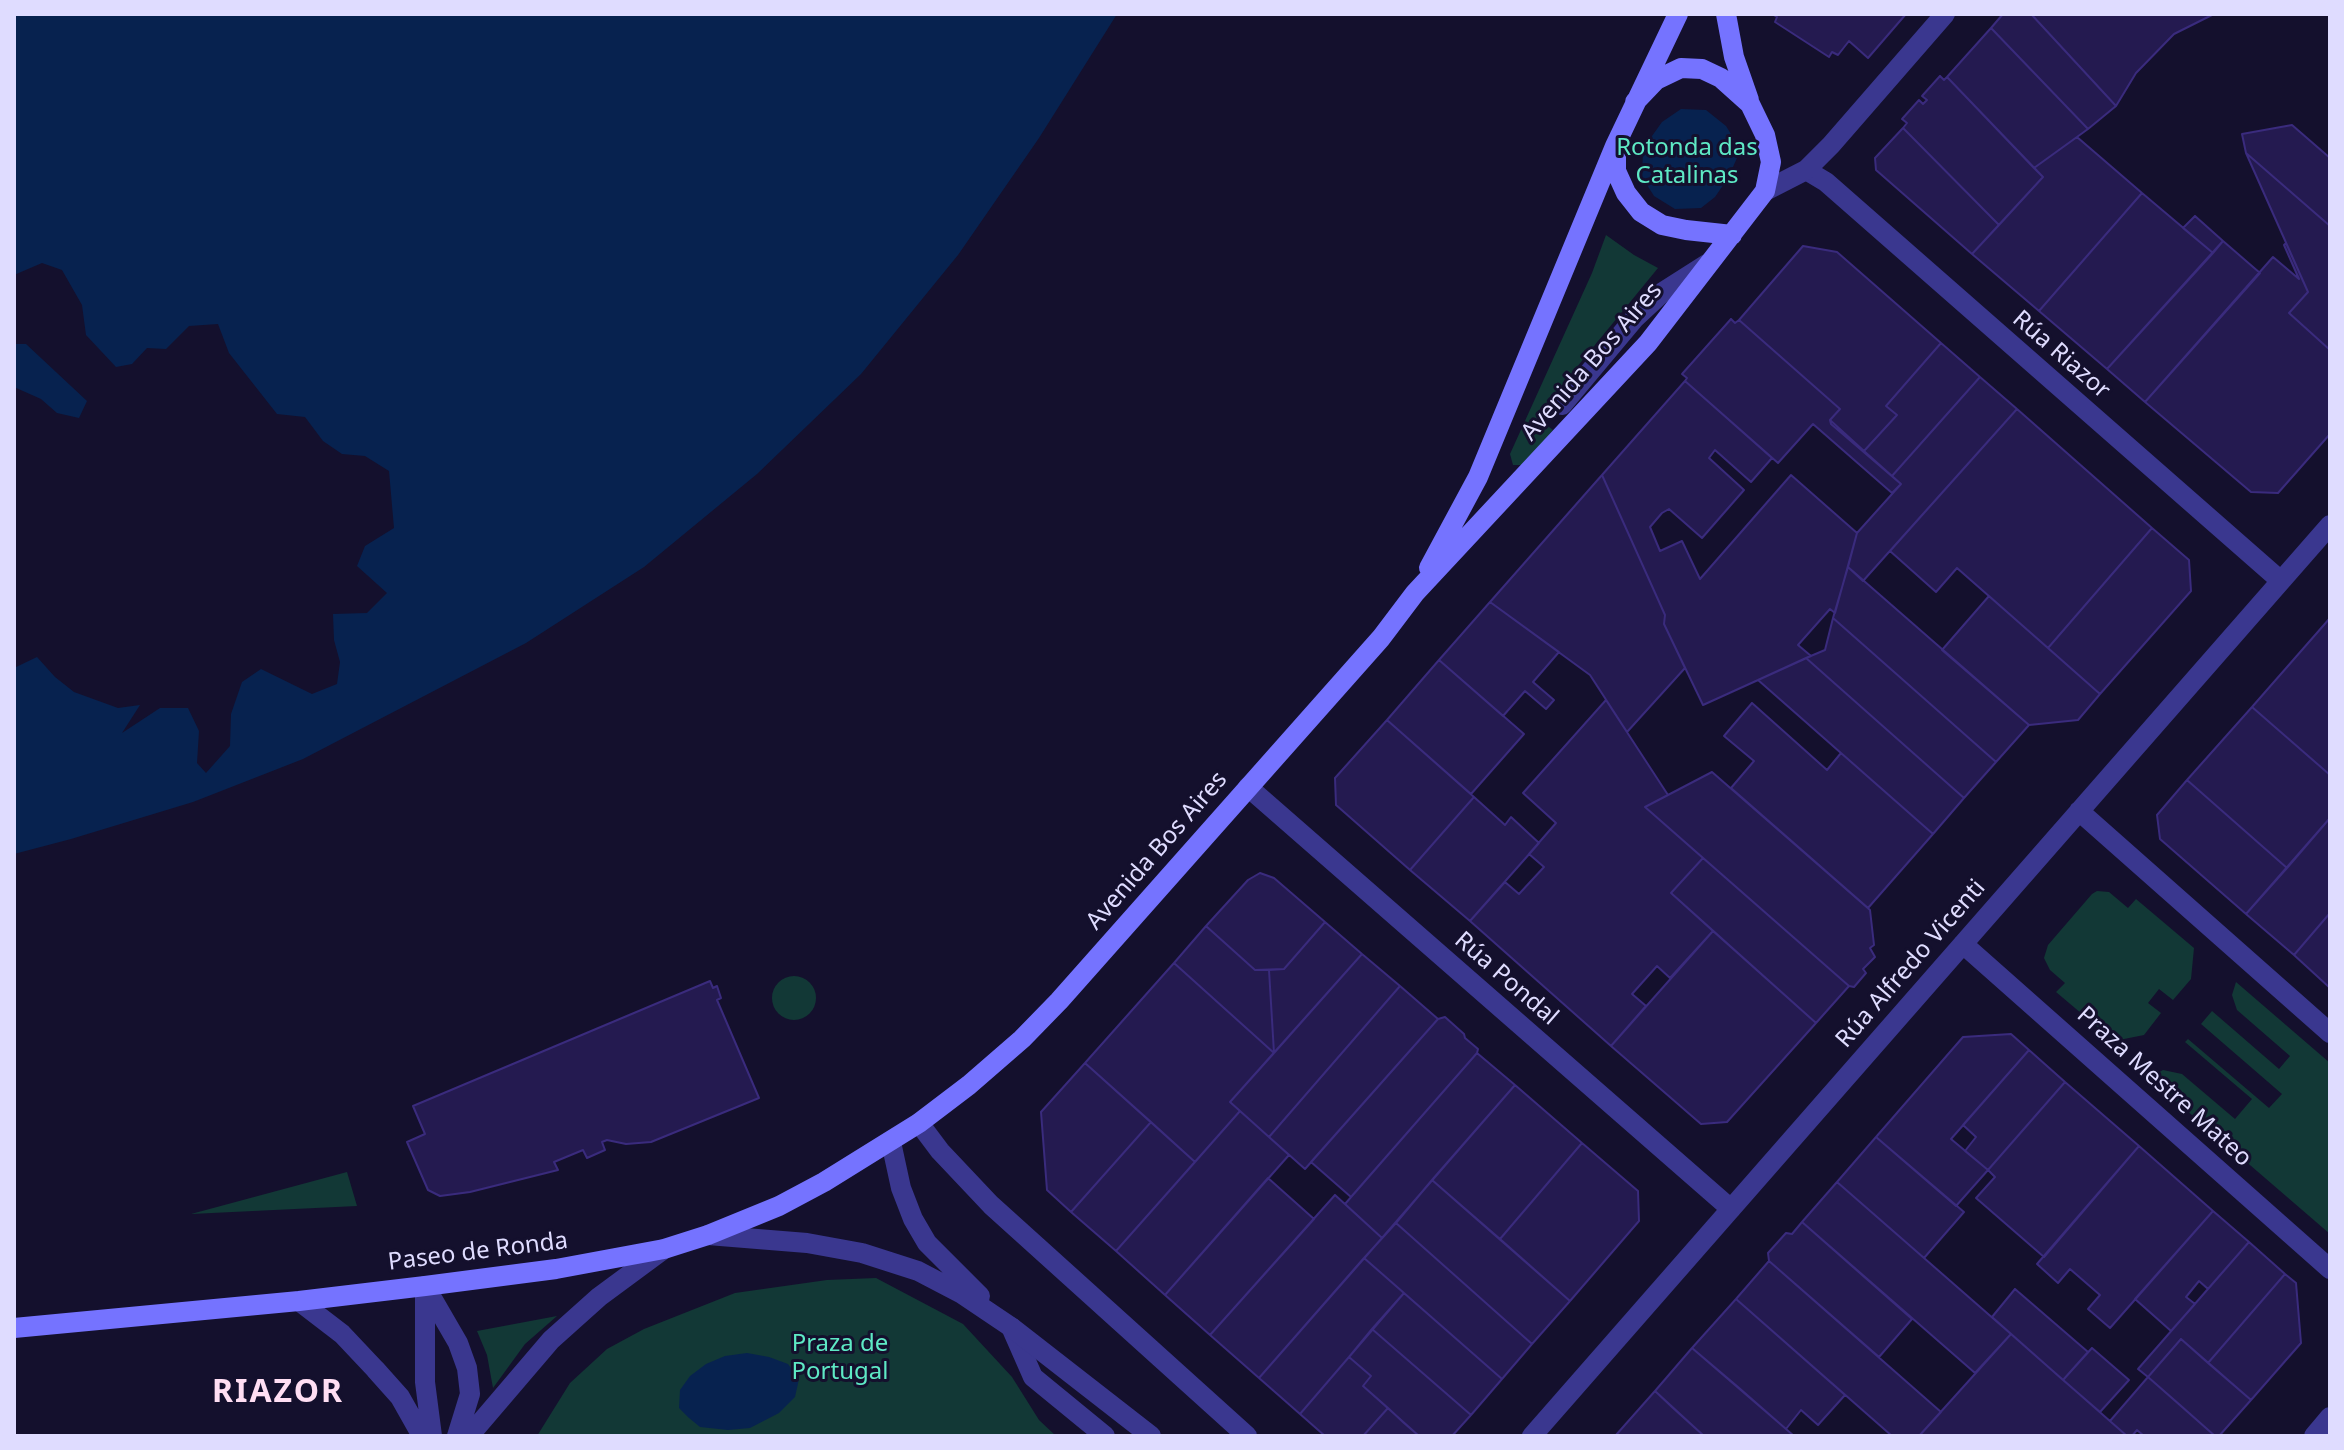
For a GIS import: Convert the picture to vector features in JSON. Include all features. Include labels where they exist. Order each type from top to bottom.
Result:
[{"type":"main road","points":[[1678,14],[1615,146],[1616,171],[1626,193],[1641,212],[1662,225],[1732,235]]},
{"type":"main road","points":[[1726,14],[1734,57],[1750,104],[1765,135],[1771,162],[1765,191]]},
{"type":"main road","points":[[1635,102],[1656,80],[1681,68],[1702,69],[1721,78],[1750,104]]},
{"type":"main road","name":"Avenida Bos Aires","points":[[1415,593],[1478,477],[1615,146]]},
{"type":"main road","name":"Avenida Bos Aires","points":[[919,1123],[969,1085],[1050,1011],[1381,638],[1415,593],[1648,343],[1765,191]]},
{"type":"main road","name":"Paseo de Ronda","points":[[14,1328],[425,1286],[556,1269],[664,1249],[779,1206],[919,1123]]},
{"type":"street","points":[[1765,191],[1806,170],[1945,14]]},
{"type":"street","name":"Rúa Riazor","points":[[1806,170],[1826,182],[2281,581]]},
{"type":"street","points":[[1562,405],[1634,319],[1663,292],[1712,261]]},
{"type":"street","name":"Rúa Alfredo Vicenti","points":[[1532,1436],[2330,525]]},
{"type":"street","name":"Rúa Pondal","points":[[1248,787],[1731,1209]]},
{"type":"street","points":[[2079,811],[2330,1033]]},
{"type":"street","name":"Praza Mestre Mateo","points":[[1963,944],[2330,1269]]},
{"type":"street","points":[[919,1123],[940,1151],[991,1205],[1247,1436]]},
{"type":"street","points":[[891,1142],[901,1188],[927,1243],[1011,1327],[1033,1377],[1105,1436]]},
{"type":"street","points":[[708,1235],[807,1243],[897,1262],[962,1294],[1011,1327],[1151,1436]]},
{"type":"street","points":[[469,1436],[551,1340],[599,1297],[664,1249]]},
{"type":"street","points":[[425,1286],[425,1382],[432,1436]]},
{"type":"street","points":[[425,1286],[458,1343],[467,1368],[470,1394],[457,1436]]},
{"type":"street","points":[[299,1301],[342,1334],[375,1369],[400,1397],[422,1436]]},
{"type":"street","points":[[2314,1436],[2330,1417]]},
{"type":"green space","points":[[1606,235],[1658,268],[1536,417],[1553,430],[1524,465],[1513,465],[1510,454],[1592,273]]},
{"type":"green space","points":[[2097,891],[2109,892],[2128,908],[2136,899],[2194,948],[2191,979],[2173,1000],[2159,989],[2148,1003],[2161,1013],[2144,1035],[2114,1041],[2056,992],[2065,983],[2050,970],[2044,958],[2048,945]]},
{"type":"green space","points":[[794,976],[809,983],[816,998],[809,1013],[794,1020],[779,1013],[772,998],[779,983]]},
{"type":"green space","points":[[2236,982],[2330,1063],[2330,1234],[2149,1078],[2163,1070],[2182,1074],[2235,1119],[2252,1099],[2185,1042],[2188,1039],[2269,1108],[2282,1094],[2201,1024],[2212,1011],[2279,1069],[2290,1056],[2237,1010],[2232,995]]},
{"type":"green space","points":[[347,1172],[357,1206],[191,1214]]},
{"type":"green space","name":"Praza de Portugal","points":[[876,1278],[963,1324],[1012,1377],[1039,1420],[1056,1436],[537,1436],[570,1383],[607,1349],[644,1329],[735,1293],[827,1280]]},
{"type":"green space","points":[[557,1316],[525,1344],[493,1388],[487,1355],[477,1331]]},
{"type":"water","points":[[14,14],[1117,14],[1039,138],[958,255],[861,374],[757,474],[644,567],[526,643],[303,759],[193,802],[14,854],[14,668],[37,657],[74,692],[118,708],[140,705],[122,733],[160,708],[188,708],[199,731],[197,763],[206,773],[230,746],[231,714],[242,682],[261,669],[312,694],[337,684],[340,662],[334,640],[333,614],[367,613],[387,593],[357,566],[365,546],[394,528],[389,471],[365,456],[342,454],[323,441],[305,417],[277,414],[229,353],[218,324],[189,326],[166,349],[147,348],[132,364],[116,367],[86,335],[82,305],[62,270],[42,263],[14,275]]},
{"type":"water","name":"Rotonda das Catalinas","points":[[1681,109],[1706,110],[1726,126],[1734,139],[1737,158],[1728,178],[1715,197],[1701,208],[1675,209],[1654,196],[1642,177],[1643,151],[1662,122]]},
{"type":"water","points":[[14,344],[26,344],[87,401],[79,418],[57,413],[41,399],[14,387]]},
{"type":"water","points":[[747,1353],[788,1364],[799,1379],[795,1397],[779,1413],[750,1428],[728,1430],[700,1427],[679,1408],[680,1390],[690,1376],[706,1364],[725,1356]]},
{"type":"building","points":[[1772,14],[1906,14],[1868,58],[1849,41],[1838,55],[1832,52],[1829,57],[1775,22],[1777,17]]},
{"type":"building","points":[[2003,14],[2031,14],[2116,106],[2088,129],[1991,28]]},
{"type":"building","points":[[2031,14],[2214,14],[2174,34],[2136,73],[2116,106]]},
{"type":"building","points":[[1991,28],[2088,129],[2034,168],[1947,77]]},
{"type":"building","points":[[1940,76],[1944,80],[1947,77],[2043,177],[1999,225],[1903,128],[1907,123],[1902,119],[1919,100],[1923,104],[1927,100],[1922,96]]},
{"type":"building","points":[[2292,125],[2330,158],[2330,226],[2246,153],[2242,134]]},
{"type":"building","points":[[1903,128],[1999,225],[1972,254],[1876,170],[1875,158]]},
{"type":"building","points":[[2077,137],[2142,193],[2039,311],[1972,254],[2043,177],[2034,168]]},
{"type":"building","points":[[2246,153],[2330,226],[2330,350],[2289,313],[2308,292]]},
{"type":"building","points":[[2142,193],[2213,253],[2107,369],[2039,311]]},
{"type":"building","points":[[2195,216],[2223,241],[2213,253],[2183,228]]},
{"type":"building","points":[[2223,241],[2260,273],[2145,402],[2107,369]]},
{"type":"building","points":[[2286,243],[2308,292],[2289,313],[2330,350],[2330,434],[2278,493],[2251,492],[2145,402],[2273,257],[2299,279],[2284,245]]},
{"type":"building","points":[[1803,246],[1837,252],[1941,343],[1886,406],[1897,415],[1864,451],[1830,420],[1840,409],[1739,320]]},
{"type":"building","points":[[1731,319],[1735,323],[1739,320],[1840,409],[1830,420],[1831,424],[1901,484],[1892,493],[1813,424],[1778,463],[1685,381],[1687,378],[1682,374]]},
{"type":"building","points":[[1941,343],[1980,377],[1892,476],[1864,451],[1897,415],[1886,406]]},
{"type":"building","points":[[1980,377],[2017,409],[1863,581],[1848,567],[1857,533],[1901,484],[1892,476]]},
{"type":"building","points":[[1685,381],[1772,458],[1751,482],[1715,450],[1709,458],[1744,490],[1702,538],[1669,509],[1662,513],[1650,527],[1660,551],[1682,541],[1700,579],[1791,475],[1857,533],[1835,613],[1830,609],[1798,645],[1811,656],[1703,705],[1664,624],[1665,615],[1602,475]]},
{"type":"building","points":[[2017,409],[2152,528],[2048,648],[1957,568],[1936,592],[1890,551]]},
{"type":"building","points":[[1602,475],[1665,615],[1664,624],[1685,668],[1627,732],[1590,675],[1490,602]]},
{"type":"building","points":[[2152,528],[2189,560],[2191,591],[2100,694],[2048,648]]},
{"type":"building","points":[[1848,567],[2029,725],[1996,762],[1833,618]]},
{"type":"building","points":[[1989,596],[2100,694],[2078,720],[2029,725],[1942,650]]},
{"type":"building","points":[[1490,602],[1559,652],[1533,682],[1554,700],[1546,709],[1525,691],[1503,716],[1439,660]]},
{"type":"building","points":[[1833,618],[1996,762],[1964,798],[1806,658],[1825,650]]},
{"type":"building","points":[[2330,618],[2330,775],[2252,707]]},
{"type":"building","points":[[1806,658],[1964,798],[1933,834],[1758,680]]},
{"type":"building","points":[[1439,660],[1524,734],[1471,794],[1387,720]]},
{"type":"building","points":[[1606,700],[1668,795],[1645,807],[1703,858],[1671,893],[1713,931],[1670,978],[1657,966],[1632,994],[1646,1006],[1611,1046],[1470,921],[1505,882],[1519,894],[1544,867],[1529,854],[1556,823],[1523,793]]},
{"type":"building","points":[[1752,703],[1827,770],[1841,753],[1933,834],[1868,908],[1731,788],[1754,761],[1724,736]]},
{"type":"building","points":[[2252,707],[2330,775],[2330,818],[2287,868],[2187,780]]},
{"type":"building","points":[[1387,720],[1474,797],[1410,870],[1336,805],[1335,778]]},
{"type":"building","points":[[1712,772],[1870,910],[1874,945],[1870,948],[1875,957],[1863,969],[1866,973],[1854,987],[1849,986],[1645,807]]},
{"type":"building","points":[[2187,780],[2287,868],[2246,914],[2160,839],[2157,815]]},
{"type":"building","points":[[1474,797],[1505,825],[1511,817],[1539,843],[1470,921],[1410,870]]},
{"type":"building","points":[[2330,818],[2330,913],[2294,955],[2246,914]]},
{"type":"building","points":[[1703,858],[1849,986],[1816,1023],[1671,893]]},
{"type":"building","points":[[1260,873],[1274,878],[1325,922],[1284,969],[1255,970],[1206,926],[1248,880]]},
{"type":"building","points":[[2330,913],[2330,988],[2294,955]]},
{"type":"building","points":[[1325,922],[1362,954],[1274,1053],[1269,970],[1284,969]]},
{"type":"building","points":[[1206,926],[1255,970],[1269,970],[1274,1053],[1174,963]]},
{"type":"building","points":[[1713,931],[1816,1023],[1727,1122],[1701,1124],[1611,1046]]},
{"type":"building","points":[[1362,954],[1400,986],[1269,1137],[1230,1102]]},
{"type":"building","points":[[1174,963],[1274,1053],[1230,1102],[1240,1111],[1195,1162],[1085,1063]]},
{"type":"building","points":[[710,981],[713,988],[717,986],[721,998],[717,1000],[759,1098],[651,1142],[626,1144],[607,1140],[602,1142],[605,1150],[587,1158],[583,1150],[554,1162],[558,1170],[470,1192],[440,1196],[428,1190],[407,1142],[425,1134],[413,1106]]},
{"type":"building","points":[[1400,986],[1438,1019],[1305,1169],[1269,1137]]},
{"type":"building","points":[[1445,1017],[1478,1049],[1477,1053],[1351,1197],[1311,1162],[1438,1019]]},
{"type":"building","points":[[2011,1034],[2029,1050],[1951,1139],[1988,1170],[1956,1206],[1876,1137],[1963,1037]]},
{"type":"building","points":[[2029,1050],[2065,1082],[1988,1170],[1965,1151],[1976,1137],[1963,1125]]},
{"type":"building","points":[[1477,1053],[1515,1085],[1382,1238],[1345,1204]]},
{"type":"building","points":[[1085,1063],[1151,1122],[1071,1212],[1047,1190],[1041,1112]]},
{"type":"building","points":[[2065,1082],[2139,1146],[2044,1257],[1976,1198],[1995,1177],[1988,1170]]},
{"type":"building","points":[[1515,1085],[1582,1143],[1500,1239],[1432,1180]]},
{"type":"building","points":[[1240,1111],[1289,1155],[1165,1295],[1116,1251]]},
{"type":"building","points":[[1151,1122],[1195,1162],[1116,1251],[1071,1212]]},
{"type":"building","points":[[1876,1137],[1964,1212],[1924,1258],[1837,1182]]},
{"type":"building","points":[[1582,1143],[1638,1191],[1639,1221],[1570,1301],[1500,1239]]},
{"type":"building","points":[[2139,1146],[2213,1211],[2110,1328],[2088,1309],[2100,1295],[2070,1269],[2058,1283],[2037,1264]]},
{"type":"building","points":[[1268,1178],[1314,1219],[1210,1335],[1165,1295]]},
{"type":"building","points":[[1432,1180],[1570,1301],[1532,1344],[1396,1223]]},
{"type":"building","points":[[1837,1182],[2011,1334],[1975,1373],[1802,1222]]},
{"type":"building","points":[[1335,1195],[1382,1238],[1259,1378],[1210,1335]]},
{"type":"building","points":[[2213,1211],[2249,1242],[2208,1289],[2199,1281],[2186,1297],[2195,1304],[2171,1331],[2135,1299]]},
{"type":"building","points":[[1802,1222],[1912,1319],[1879,1357],[1769,1261],[1768,1253],[1786,1233],[1792,1234]]},
{"type":"building","points":[[1396,1223],[1532,1344],[1502,1379],[1364,1258]]},
{"type":"building","points":[[2249,1242],[2285,1274],[2208,1363],[2181,1339],[2148,1377],[2138,1369]]},
{"type":"building","points":[[1364,1258],[1404,1293],[1300,1414],[1259,1378]]},
{"type":"building","points":[[1769,1261],[1941,1412],[1919,1436],[1892,1436],[1736,1299]]},
{"type":"building","points":[[2285,1274],[2296,1283],[2301,1343],[2251,1400],[2208,1363]]},
{"type":"building","points":[[2015,1289],[2088,1352],[2063,1380],[1992,1317]]},
{"type":"building","points":[[1404,1293],[1502,1379],[1471,1415],[1372,1329]]},
{"type":"building","points":[[1736,1299],[1845,1395],[1818,1425],[1801,1410],[1786,1429],[1692,1348]]},
{"type":"building","points":[[1372,1329],[1471,1415],[1452,1436],[1419,1436],[1363,1386],[1371,1376],[1349,1357]]},
{"type":"building","points":[[2011,1334],[2029,1350],[2127,1436],[1919,1436]]},
{"type":"building","points":[[2181,1339],[2251,1400],[2219,1436],[2215,1436],[2148,1377]]},
{"type":"building","points":[[1692,1348],[1794,1436],[1704,1436],[1655,1391]]},
{"type":"building","points":[[2092,1348],[2129,1380],[2100,1412],[2063,1380]]},
{"type":"building","points":[[1349,1357],[1371,1376],[1363,1386],[1388,1408],[1363,1436],[1325,1436],[1300,1414]]},
{"type":"building","points":[[2148,1377],[2215,1436],[2144,1436],[2137,1430],[2132,1436],[2127,1436],[2111,1422]]},
{"type":"building","points":[[1655,1391],[1673,1408],[1704,1436],[1616,1435]]},
{"type":"building","points":[[1388,1408],[1404,1423],[1419,1436],[1363,1436]]},
{"type":"district","name":"RIAZOR","points":[[278,1393]]}]
